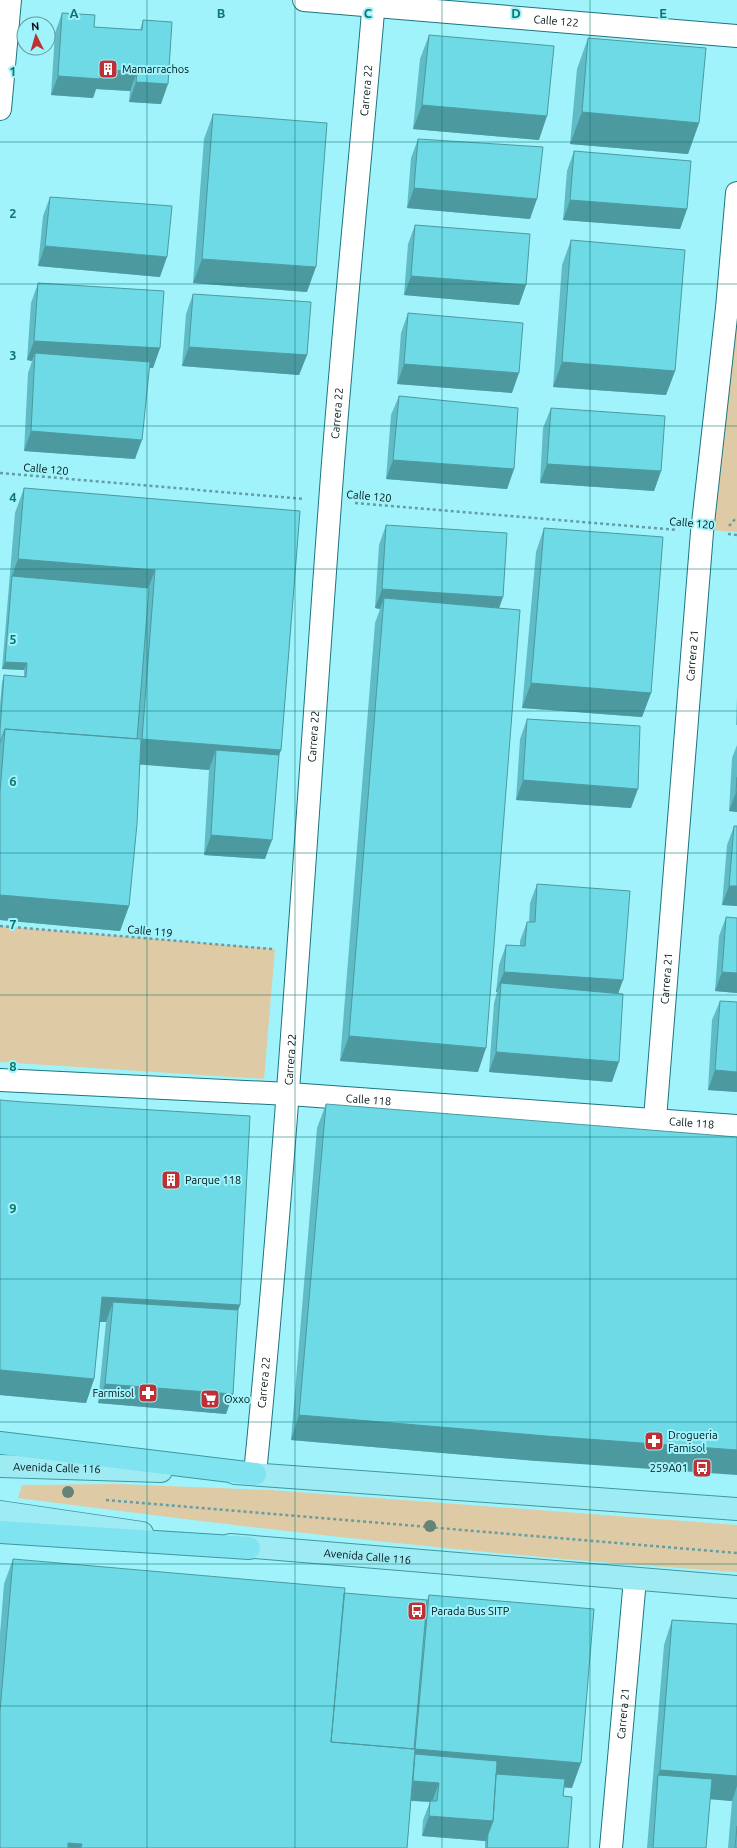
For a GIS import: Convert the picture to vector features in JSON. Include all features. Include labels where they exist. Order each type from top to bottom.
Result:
[{"type":"highway","points":[[0,1443],[255,1474]]},
{"type":"highway","points":[[0,1532],[249,1548]]},
{"type":"main road","name":"Avenida Calle 116","points":[[0,1466],[255,1474],[737,1509]]},
{"type":"main road","name":"Avenida Calle 116","points":[[0,1512],[249,1548],[737,1587]]},
{"type":"street","points":[[0,109],[10,0]]},
{"type":"street","name":"Calle 122","points":[[304,0],[374,3],[737,36]]},
{"type":"street","name":"Carrera 22","points":[[255,1474],[289,1094],[330,501],[350,255],[374,3]]},
{"type":"street","name":"Carrera 21","points":[[655,1119],[702,532],[727,308],[737,193]]},
{"type":"street","name":"Calle 118","points":[[0,1080],[289,1094],[737,1126]]},
{"type":"street","name":"Carrera 21","points":[[611,1848],[635,1579]]},
{"type":"path","name":"Calle 120","points":[[0,473],[737,535]]},
{"type":"path","name":"Calle 119","points":[[0,926],[275,950],[298,954]]},
{"type":"path","points":[[101,1499],[737,1553]]},
{"type":"shaded area","points":[[737,286],[737,532],[711,530]]},
{"type":"shaded area","points":[[0,926],[275,949],[264,1079],[0,1062]]},
{"type":"shaded area","points":[[116,1484],[270,1490],[737,1525],[737,1572],[647,1566],[377,1541],[197,1521],[18,1498],[22,1485]]},
{"type":"building","points":[[62,13],[95,15],[94,27],[142,30],[143,20],[172,22],[168,84],[136,82],[137,72],[100,69],[100,79],[58,76]]},
{"type":"building","points":[[429,35],[554,46],[547,116],[422,105]]},
{"type":"building","points":[[588,38],[706,48],[699,123],[582,112]]},
{"type":"building","points":[[213,114],[327,123],[316,267],[202,259]]},
{"type":"building","points":[[418,139],[543,147],[537,199],[414,188]]},
{"type":"building","points":[[574,151],[691,161],[687,209],[570,200]]},
{"type":"building","points":[[50,197],[172,206],[167,257],[45,246]]},
{"type":"building","points":[[415,225],[530,234],[526,285],[411,276]]},
{"type":"building","points":[[571,240],[685,250],[675,371],[562,362]]},
{"type":"building","points":[[38,283],[164,291],[160,348],[34,341]]},
{"type":"building","points":[[193,294],[311,302],[307,355],[189,347]]},
{"type":"building","points":[[408,313],[523,323],[519,373],[404,364]]},
{"type":"building","points":[[35,353],[150,362],[142,440],[31,431]]},
{"type":"building","points":[[399,396],[518,408],[514,469],[393,460]]},
{"type":"building","points":[[551,408],[665,416],[661,471],[547,464]]},
{"type":"building","points":[[24,488],[300,511],[281,750],[142,739],[155,570],[18,559]]},
{"type":"building","points":[[386,525],[507,533],[503,597],[382,589]]},
{"type":"building","points":[[544,528],[663,537],[651,693],[531,683]]},
{"type":"building","points":[[12,576],[149,588],[137,739],[5,729],[0,743],[4,675],[26,677],[27,663],[5,662]]},
{"type":"building","points":[[384,598],[520,610],[486,1048],[349,1036]]},
{"type":"building","points":[[527,719],[640,726],[638,789],[523,780]]},
{"type":"building","points":[[5,729],[141,739],[137,824],[129,906],[0,895],[0,792]]},
{"type":"building","points":[[216,750],[279,755],[272,840],[211,835]]},
{"type":"building","points":[[734,826],[737,826],[737,886],[729,886]]},
{"type":"building","points":[[537,884],[630,891],[623,980],[504,972],[506,945],[525,946],[527,922],[535,922]]},
{"type":"building","points":[[726,917],[737,918],[737,973],[722,972]]},
{"type":"building","points":[[501,983],[623,994],[619,1062],[496,1052]]},
{"type":"building","points":[[720,1001],[737,1002],[737,1072],[715,1070]]},
{"type":"building","points":[[0,1100],[250,1116],[240,1305],[102,1297],[94,1379],[0,1370]]},
{"type":"building","points":[[326,1104],[737,1137],[737,1450],[546,1436],[299,1415]]},
{"type":"building","points":[[113,1302],[238,1310],[233,1394],[105,1384]]},
{"type":"building","points":[[13,1559],[345,1588],[331,1742],[415,1749],[407,1848],[81,1848],[82,1844],[68,1843],[68,1848],[0,1848],[0,1711]]},
{"type":"building","points":[[344,1593],[427,1600],[414,1749],[331,1742]]},
{"type":"building","points":[[429,1595],[594,1609],[581,1763],[415,1749]]},
{"type":"building","points":[[672,1620],[737,1624],[737,1776],[660,1770]]},
{"type":"building","points":[[415,1754],[497,1761],[493,1821],[429,1816],[430,1801],[437,1801],[439,1783],[413,1781]]},
{"type":"building","points":[[496,1774],[565,1779],[563,1796],[572,1797],[568,1848],[487,1848],[488,1834],[493,1821]]},
{"type":"building","points":[[658,1775],[712,1779],[706,1848],[653,1848]]},
{"type":"building","points":[[737,1826],[737,1848],[735,1848]]},
{"type":"place","name":"Mamarrachos","points":[[108,69]]},
{"type":"place","name":"Parque 118","points":[[171,1180]]},
{"type":"place","name":"Farmisol","points":[[148,1393]]},
{"type":"place","name":"Oxxo","points":[[210,1399]]},
{"type":"place","name":"Drogueria Famisol","points":[[654,1441]]},
{"type":"place","name":"259A01","points":[[702,1468]]},
{"type":"place","name":"Parada Bus SITP","points":[[417,1611]]}]
